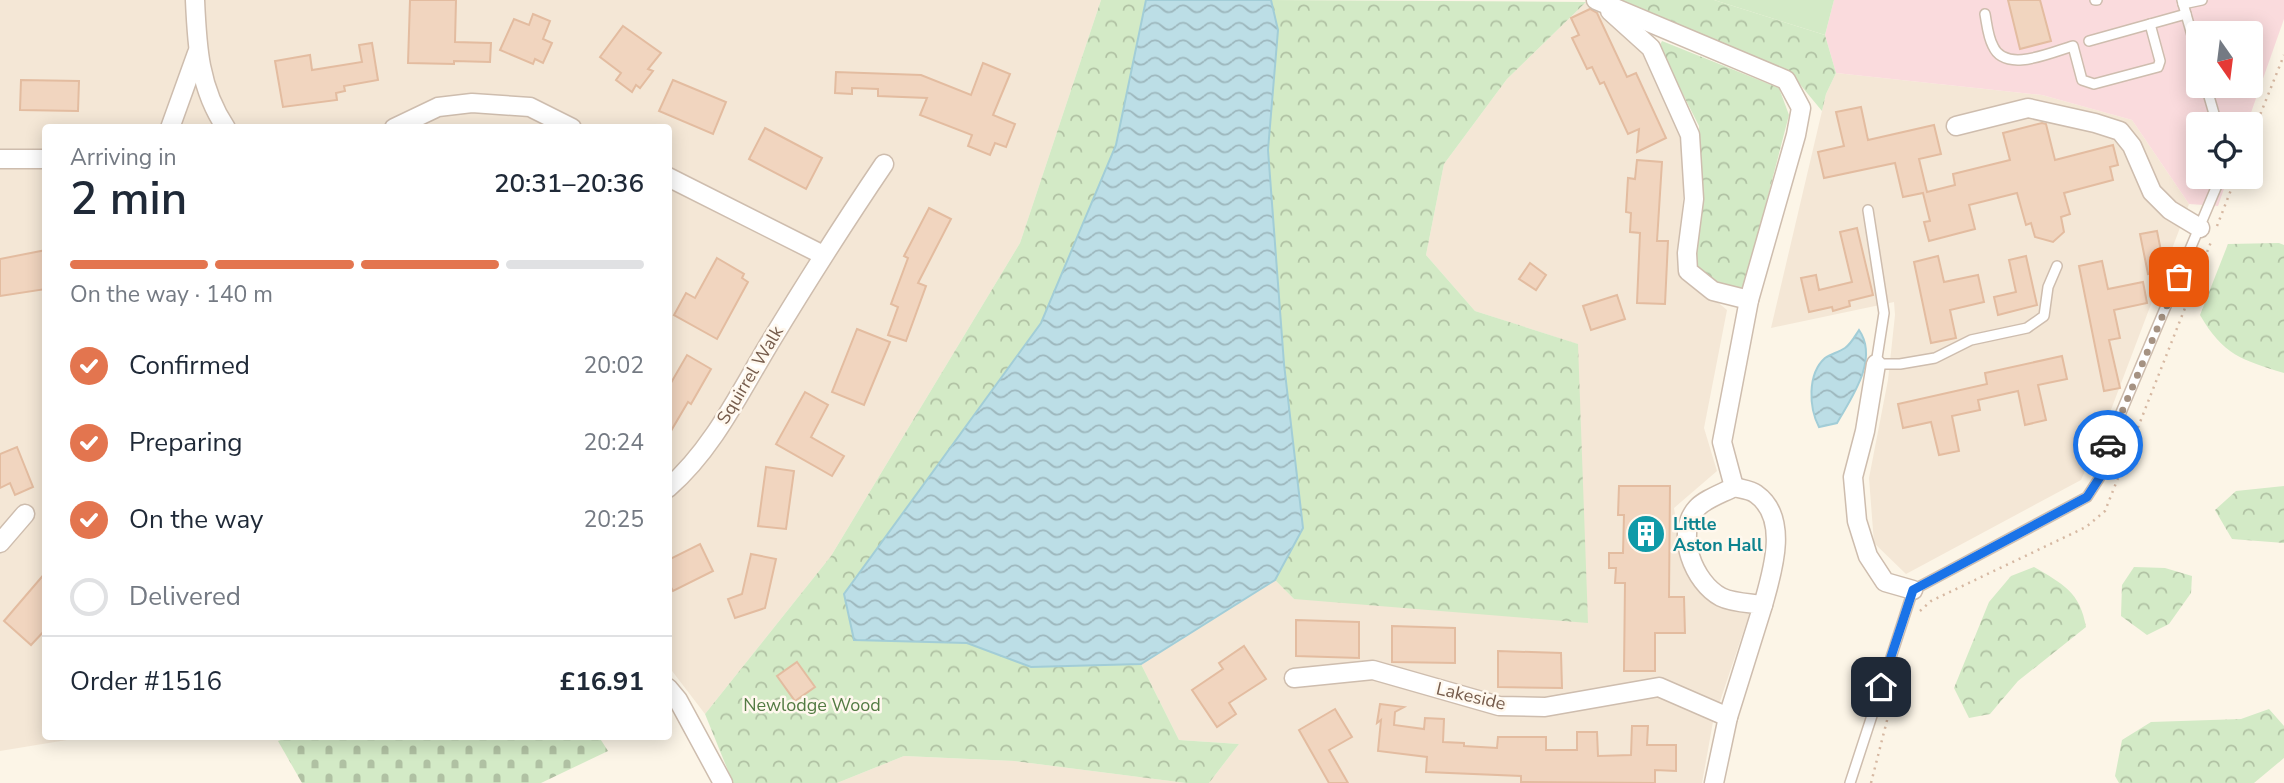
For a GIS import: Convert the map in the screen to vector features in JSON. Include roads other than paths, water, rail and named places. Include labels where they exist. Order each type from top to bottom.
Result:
[{"type":"street","points":[[195,0],[197,53],[213,109],[223,124]]},
{"type":"street","points":[[1597,0],[1651,48],[1690,135],[1694,200],[1687,253],[1688,271],[1713,291],[1749,300]]},
{"type":"street","points":[[1597,0],[1786,80],[1801,108],[1796,135],[1749,300],[1722,442],[1734,487]]},
{"type":"street","points":[[171,124],[197,53]]},
{"type":"street","points":[[402,124],[438,107],[472,103],[530,107],[564,124]]},
{"type":"street","points":[[1956,125],[2028,108],[2120,131],[2132,146],[2152,191],[2170,211],[2200,228]]},
{"type":"street","points":[[0,159],[42,159]]},
{"type":"street","name":"Squirrel Walk","points":[[672,485],[690,470],[719,427],[823,255],[884,163]]},
{"type":"street","points":[[672,179],[823,255]]},
{"type":"street","points":[[1876,364],[1865,431],[1853,477],[1857,521],[1868,556],[1885,582],[1913,590]]},
{"type":"street","points":[[1714,783],[1728,716],[1763,605],[1774,559],[1775,528],[1772,512],[1755,493],[1734,487],[1697,508],[1687,529],[1691,559],[1708,588],[1722,597],[1763,605]]},
{"type":"street","points":[[0,543],[26,514]]},
{"type":"street","name":"Lakeside","points":[[1294,678],[1373,670],[1499,706],[1545,707],[1659,687],[1728,716]]},
{"type":"street","points":[[672,697],[723,783]]},
{"type":"lane","points":[[2089,41],[2150,24],[2202,0]]},
{"type":"lane","points":[[1985,14],[1993,46],[2006,60],[2017,62],[2073,47],[2082,80],[2094,84],[2158,67],[2160,61],[2150,24]]},
{"type":"lane","points":[[1850,783],[1913,590],[2087,497],[2100,477],[2106,449],[2216,189]]},
{"type":"lane","points":[[1868,210],[1884,313],[1876,364],[1900,364],[1935,358],[1971,340],[2027,328],[2044,316],[2048,287],[2057,266]]},
{"type":"water","points":[[1146,0],[1271,0],[1278,30],[1268,150],[1284,364],[1303,528],[1275,580],[1141,664],[1031,667],[967,643],[854,640],[844,594],[1041,323],[1116,145]]},
{"type":"water","points":[[1859,330],[1866,353],[1861,378],[1837,423],[1819,427],[1812,401],[1815,373],[1825,358],[1847,346]]},
{"type":"place","name":"Little Aston Hall","points":[[1646,534]]},
{"type":"park label","name":"Newlodge Wood","points":[[812,705]]}]
